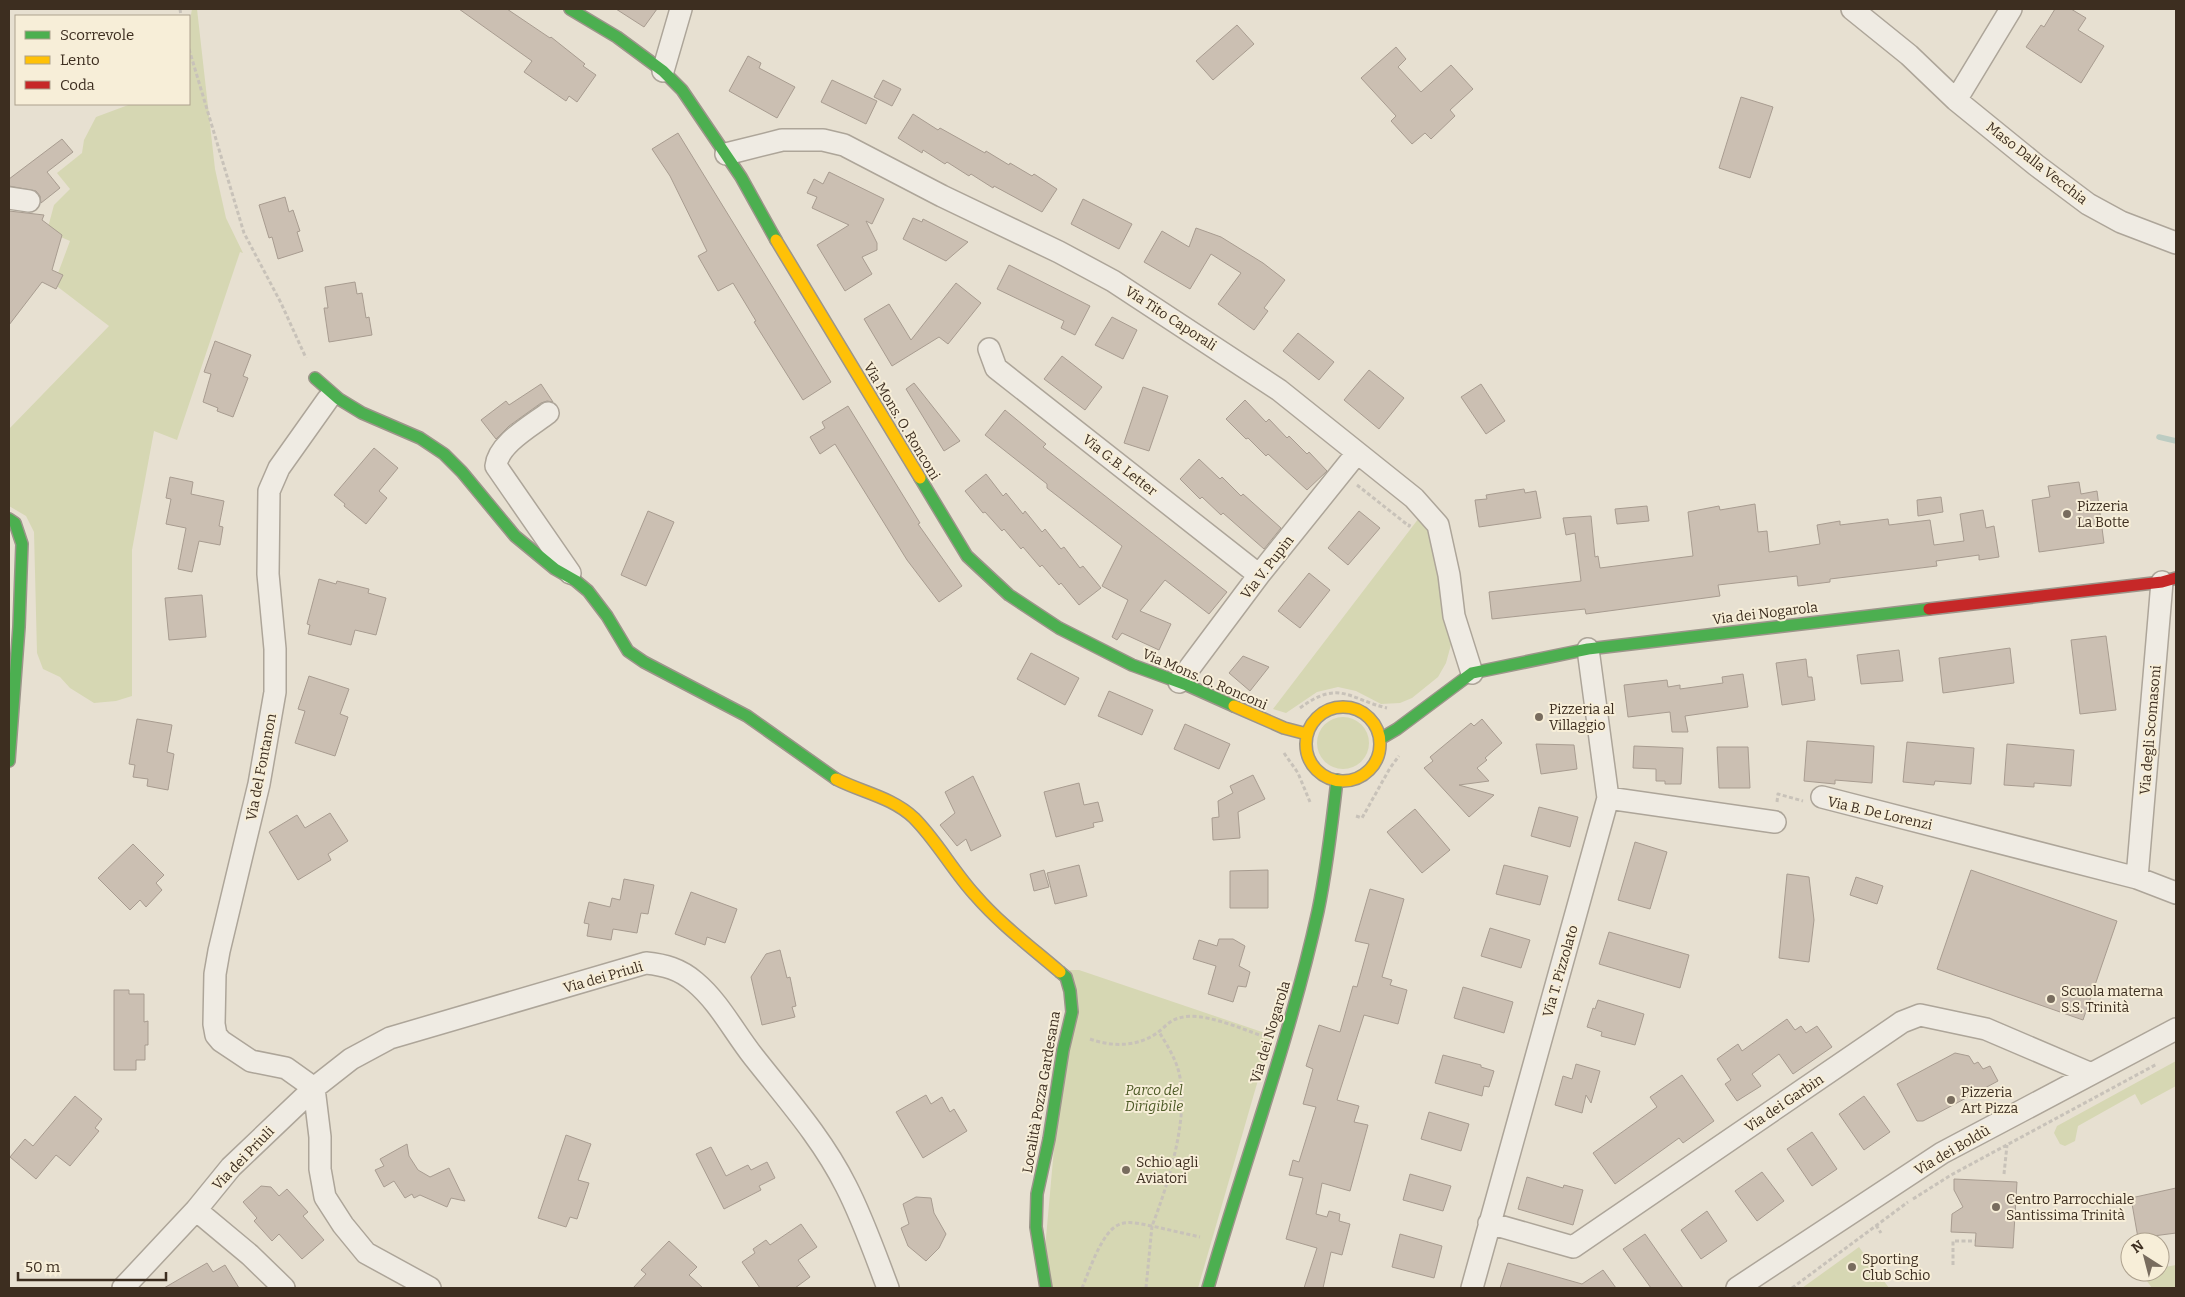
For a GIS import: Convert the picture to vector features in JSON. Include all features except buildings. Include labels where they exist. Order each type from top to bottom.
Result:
[{"type":"street","name":"Via Mons. O. Ronconi","points":[[570,9],[616,37],[663,71],[682,90],[742,177],[779,246],[967,556],[1009,595],[1059,628],[1132,664],[1179,682],[1284,728],[1307,734]]},
{"type":"street","points":[[663,71],[681,9]]},
{"type":"street","name":"Maso Dalla Vecchia","points":[[1852,9],[1909,55],[1956,100],[2036,165],[2088,204],[2121,222],[2176,243]]},
{"type":"street","points":[[1956,100],[2012,9]]},
{"type":"street","name":"Via Tito Caporali","points":[[726,154],[782,140],[823,140],[844,144],[942,196],[1059,252],[1113,281],[1279,390],[1414,498],[1438,525],[1449,575],[1454,616],[1472,673]]},
{"type":"street","name":"Via G.B. Letter","points":[[989,349],[996,368],[1259,575]]},
{"type":"street","name":"Località Pozza Gardesana","points":[[316,378],[339,399],[362,413],[420,438],[444,454],[462,472],[502,523],[515,536],[555,569],[576,581],[588,591],[607,616],[628,651],[644,662],[748,716],[837,780],[887,800],[913,817],[954,866],[974,894],[998,919],[1066,977],[1070,991],[1072,1012],[1037,1194],[1036,1227],[1046,1288]]},
{"type":"street","name":"Via del Fontanon","points":[[314,1088],[286,1068],[251,1061],[231,1050],[216,1034],[213,1007],[219,952],[260,784],[274,692],[276,649],[268,574],[269,491],[279,468],[328,399]]},
{"type":"street","points":[[548,413],[504,447],[497,457],[496,466],[576,581]]},
{"type":"street","name":"Via V. Pupin","points":[[1179,682],[1259,575],[1357,453]]},
{"type":"street","points":[[9,519],[15,523],[22,544],[19,627],[9,761]]},
{"type":"street","name":"Via dei Nogarola","points":[[1380,739],[1397,729],[1472,673],[1588,649],[2169,580]]},
{"type":"street","name":"Via degli Scomasoni","points":[[2137,878],[2169,580]]},
{"type":"street","name":"Via T. Pizzolato","points":[[1472,1288],[1608,798],[1588,649]]},
{"type":"street","points":[[1346,707],[1358,710],[1369,717],[1376,727],[1380,739],[1377,756],[1368,770],[1348,780],[1337,780],[1327,777],[1312,764],[1306,744],[1307,734],[1312,722],[1322,713],[1333,708],[1346,707]]},
{"type":"street","name":"Via dei Nogarola","points":[[1208,1288],[1306,966],[1334,824],[1337,780]]},
{"type":"street","name":"Via B. De Lorenzi","points":[[1822,797],[2137,878],[2176,893]]},
{"type":"street","points":[[1608,798],[1775,822]]},
{"type":"street","name":"Via dei Priuli","points":[[122,1288],[196,1210],[231,1167],[314,1088],[350,1059],[390,1038],[646,964],[666,965],[682,972],[695,982],[714,1001],[752,1055],[802,1116],[846,1185],[866,1229],[888,1288]]},
{"type":"street","name":"Via dei Garbin","points":[[1489,1223],[1573,1247],[1902,1022],[1920,1015],[1986,1029],[2089,1073]]},
{"type":"street","name":"Via dei Boldù","points":[[1737,1288],[1942,1153],[2089,1073],[2176,1029]]},
{"type":"street","points":[[314,1088],[320,1137],[320,1168],[325,1198],[343,1225],[366,1253],[430,1288]]},
{"type":"street","points":[[196,1210],[250,1255],[284,1288]]},
{"type":"path","points":[[190,52],[244,233],[281,303],[316,378]]},
{"type":"path","points":[[1352,481],[1409,526],[1415,518]]},
{"type":"path","points":[[1298,710],[1325,694],[1343,693],[1386,708],[1394,707]]},
{"type":"path","points":[[1280,748],[1298,773],[1309,795],[1312,811],[1335,809],[1362,818],[1390,768],[1400,755]]},
{"type":"path","name":"Via B. De Lorenzi","points":[[1775,822],[1778,794],[1820,806],[1822,797]]},
{"type":"path","points":[[1068,1030],[1094,1040],[1116,1045],[1131,1044],[1146,1041],[1178,1018],[1192,1016],[1228,1024],[1282,1043]]},
{"type":"path","points":[[1146,1288],[1147,1264],[1151,1253],[1152,1226],[1170,1170],[1182,1108],[1178,1069],[1159,1032]]},
{"type":"path","points":[[1792,1288],[1876,1225],[1951,1174],[2160,1063]]},
{"type":"path","points":[[2004,1174],[2007,1145]]},
{"type":"path","points":[[1082,1288],[1105,1238],[1119,1224],[1127,1223],[1172,1230]]},
{"type":"path","points":[[1876,1225],[1881,1233]]},
{"type":"path","points":[[1953,1265],[1953,1241],[1975,1241]]},
{"type":"green space","points":[[192,9],[197,9],[215,169],[226,218],[243,253],[240,252],[177,440],[154,431],[132,550],[132,696],[116,701],[94,703],[70,688],[60,677],[43,669],[37,653],[34,532],[26,516],[9,506],[9,429],[109,326],[54,284],[70,241],[47,231],[54,205],[70,189],[57,173],[82,153],[84,140],[96,117],[128,105],[190,105],[190,20]]},
{"type":"green space","points":[[1422,514],[1430,522],[1452,641],[1446,663],[1438,677],[1412,698],[1400,703],[1381,704],[1356,691],[1338,687],[1317,692],[1286,713],[1273,709]]},
{"type":"green space","points":[[1338,717],[1348,717],[1362,724],[1369,738],[1369,748],[1362,762],[1348,769],[1338,769],[1328,765],[1321,758],[1317,748],[1317,738],[1321,728],[1328,721]]},
{"type":"green space","name":"Parco del Dirigibile","points":[[1070,970],[1079,970],[1271,1035],[1198,1288],[1049,1288],[1044,1260]]},
{"type":"green space","points":[[2176,1061],[2176,1086],[2141,1105],[2135,1094],[2078,1126],[2075,1141],[2065,1146],[2060,1144],[2054,1133],[2057,1126]]},
{"type":"green space","name":"Sporting Club Schio","points":[[1859,1247],[1889,1288],[1802,1288]]},
{"type":"green space","points":[[2176,1265],[2176,1288],[2152,1288],[2148,1282],[2170,1282],[2170,1266]]},
{"type":"waterway","points":[[2159,437],[2176,441]]},
{"type":"traffic: fast","points":[[570,9],[617,37],[663,71],[682,90],[741,177],[776,240]]},
{"type":"traffic: fast","points":[[315,378],[339,399],[362,413],[420,438],[444,454],[462,472],[515,536],[555,569],[576,581],[588,591],[607,616],[628,651],[644,662],[747,716],[836,779]]},
{"type":"traffic: fast","points":[[920,478],[967,556],[1009,595],[1059,628],[1132,665],[1187,685],[1234,706]]},
{"type":"traffic: fast","points":[[9,519],[15,523],[22,544],[19,627],[9,761]]},
{"type":"traffic: fast","points":[[1380,739],[1397,729],[1472,673],[1588,649],[1929,609]]},
{"type":"traffic: fast","points":[[1208,1288],[1307,959],[1324,879],[1337,780]]},
{"type":"traffic: fast","points":[[1046,1288],[1036,1227],[1037,1194],[1049,1139],[1063,1050],[1072,1012],[1070,991],[1066,977],[1060,972]]},
{"type":"traffic: slow","points":[[776,240],[920,478]]},
{"type":"traffic: slow","points":[[1234,706],[1284,728],[1307,734]]},
{"type":"traffic: slow","points":[[1343,707],[1357,710],[1369,718],[1377,730],[1380,744],[1377,758],[1369,770],[1357,778],[1343,781],[1329,778],[1317,770],[1309,758],[1306,744],[1309,730],[1317,718],[1329,710],[1343,707]]},
{"type":"traffic: slow","points":[[836,779],[886,800],[914,818],[985,906],[1060,972]]},
{"type":"traffic: jam","points":[[1929,609],[2162,582],[2176,578]]},
{"type":"place","name":"Pizzeria La Botte","points":[[2067,514]]},
{"type":"place","name":"Pizzeria al Villaggio","points":[[1539,717]]},
{"type":"place","name":"Scuola materna S.S. Trinità","points":[[2051,999]]},
{"type":"place","name":"Pizzeria Art Pizza","points":[[1951,1100]]},
{"type":"place","name":"Schio agli Aviatori","points":[[1126,1170]]},
{"type":"place","name":"Centro Parrocchiale Santissima Trinità","points":[[1996,1207]]},
{"type":"place","name":"Sporting Club Schio","points":[[1852,1267]]}]
